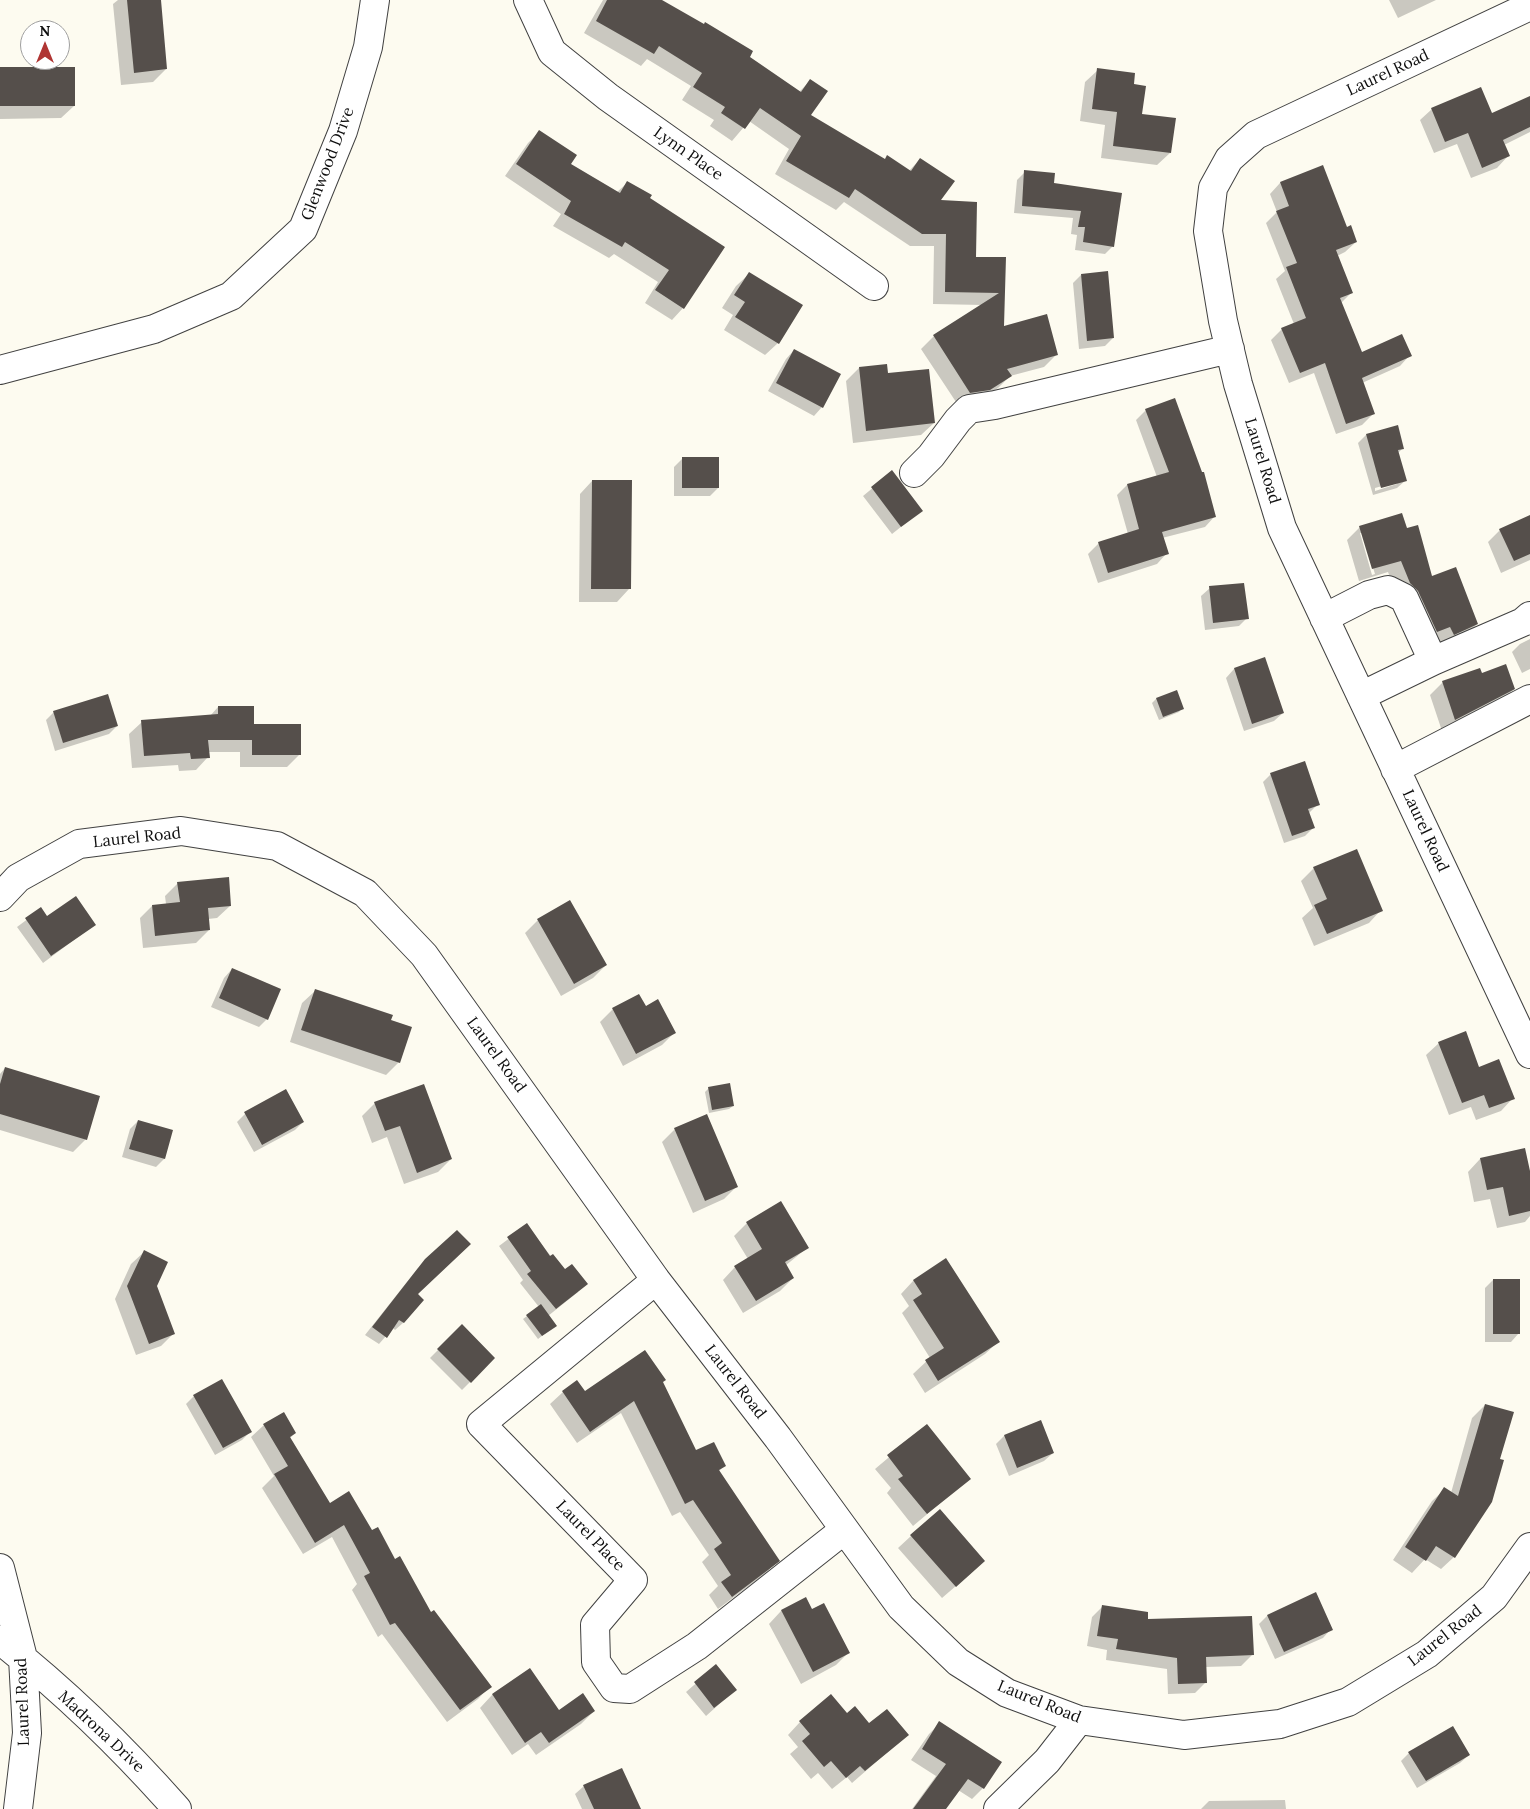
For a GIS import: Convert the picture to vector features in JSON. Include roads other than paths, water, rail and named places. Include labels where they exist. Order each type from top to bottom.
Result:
[{"type":"street","name":"Glenwood Drive","points":[[0,370],[154,329],[232,296],[303,229],[343,131],[368,47],[375,0]]},
{"type":"street","name":"Lynn Place","points":[[528,0],[552,52],[608,98],[874,286]]},
{"type":"street","name":"Laurel Road","points":[[1530,6],[1256,135],[1229,159],[1213,188],[1208,231],[1223,321],[1238,384],[1282,528],[1530,1054]]},
{"type":"street","points":[[914,473],[931,456],[958,420],[969,409],[995,405],[1230,349]]},
{"type":"street","points":[[1324,618],[1369,595],[1388,590],[1404,598],[1433,661]]},
{"type":"street","points":[[1361,696],[1433,661],[1524,622],[1530,616]]},
{"type":"street","points":[[1395,769],[1530,699]]},
{"type":"street","name":"Laurel Road","points":[[0,897],[18,878],[79,844],[181,831],[277,846],[365,893],[424,955],[656,1280],[778,1438],[901,1607],[958,1662],[1008,1693],[1079,1720],[1184,1735],[1280,1724],[1348,1702],[1427,1654],[1494,1597],[1530,1547]]},
{"type":"street","name":"Laurel Place","points":[[656,1280],[481,1424],[633,1580],[596,1625],[596,1662],[614,1688],[630,1689],[697,1646],[844,1530]]},
{"type":"street","name":"Laurel Road","points":[[0,1568],[23,1658],[27,1733],[18,1809]]},
{"type":"street","name":"Madrona Drive","points":[[0,1640],[23,1658],[143,1771],[177,1809]]},
{"type":"street","points":[[998,1809],[1047,1761],[1079,1720]]}]
